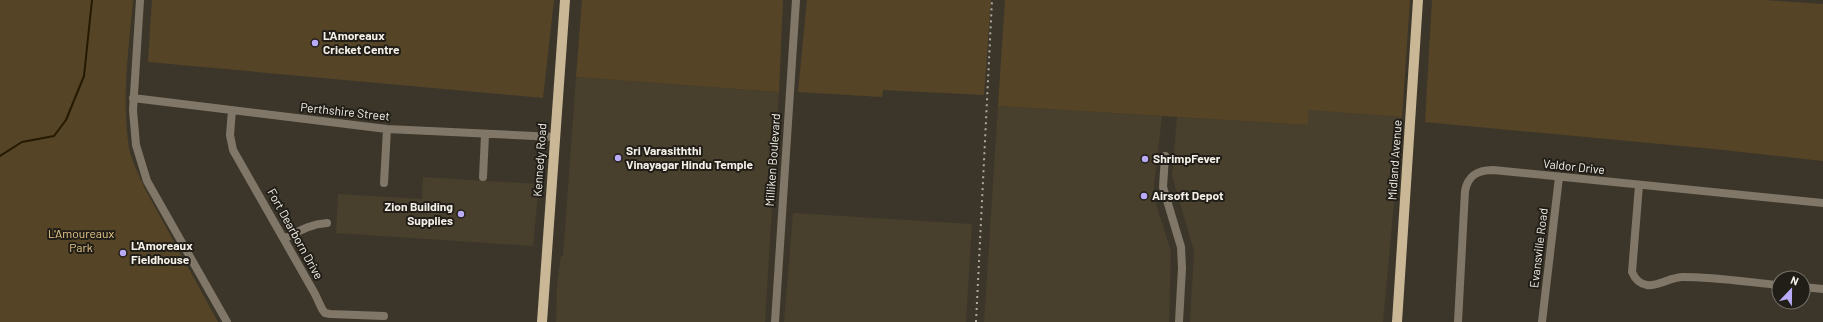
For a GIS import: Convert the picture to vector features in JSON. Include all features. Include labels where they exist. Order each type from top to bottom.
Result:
[{"type":"main road","name":"Kennedy Road","points":[[542,322],[565,0]]},
{"type":"main road","name":"Midland Avenue","points":[[1397,322],[1418,0]]},
{"type":"street","points":[[140,0],[132,110],[136,145],[147,181],[227,322]]},
{"type":"street","name":"Milliken Boulevard","points":[[775,322],[796,0]]},
{"type":"street","name":"Perthshire Street","points":[[133,98],[387,129],[555,138]]},
{"type":"street","name":"Fort Dearborn Drive","points":[[232,110],[230,135],[233,150],[322,309],[325,313],[330,314],[384,316]]},
{"type":"street","points":[[384,183],[387,129]]},
{"type":"street","points":[[483,177],[485,135]]},
{"type":"street","points":[[1165,156],[1164,187],[1180,247],[1182,261],[1179,322]]},
{"type":"street","name":"Valdor Drive","points":[[1458,322],[1465,191],[1470,178],[1476,173],[1484,170],[1823,203]]},
{"type":"street","name":"Evansville Road","points":[[1542,322],[1559,177]]},
{"type":"street","points":[[1639,185],[1632,272],[1634,278],[1639,282],[1646,285],[1652,285],[1663,280],[1682,277],[1771,284]]},
{"type":"street","points":[[284,239],[313,224],[327,223]]},
{"type":"street","points":[[1811,288],[1823,289]]},
{"type":"shaded area","points":[[576,77],[779,92],[765,322],[556,322],[557,285],[561,256],[563,256]]},
{"type":"shaded area","points":[[998,106],[1162,116],[1153,195],[1171,251],[1169,322],[984,322]]},
{"type":"shaded area","points":[[1308,110],[1402,117],[1383,322],[1190,322],[1194,251],[1172,176],[1177,117],[1307,125]]},
{"type":"shaded area","points":[[423,177],[539,184],[533,246],[336,233],[338,194],[422,199]]},
{"type":"shaded area","points":[[793,213],[972,224],[966,322],[784,322]]},
{"type":"green space","name":"L'Amoureaux Park","points":[[0,0],[133,0],[126,88],[126,123],[130,153],[145,189],[218,322],[0,322]]},
{"type":"green space","points":[[152,0],[554,0],[543,98],[148,62]]},
{"type":"green space","points":[[582,0],[783,0],[779,92],[576,77]]},
{"type":"green space","points":[[807,0],[991,0],[984,95],[883,90],[882,97],[798,92]]},
{"type":"green space","points":[[1005,0],[1410,0],[1402,117],[1308,110],[1308,125],[998,106]]},
{"type":"green space","points":[[1432,0],[1764,0],[1823,4],[1823,161],[1714,149],[1425,122]]},
{"type":"waterway","points":[[0,156],[22,142],[54,136],[66,120],[84,76],[92,0]]},
{"type":"railway","points":[[976,322],[992,0]]},
{"type":"place","name":"L'Amoreaux Cricket Centre","points":[[315,43]]},
{"type":"place","name":"Sri Varasiththi Vinayagar Hindu Temple","points":[[618,158]]},
{"type":"place","name":"ShrimpFever","points":[[1145,159]]},
{"type":"place","name":"Airsoft Depot","points":[[1144,196]]},
{"type":"place","name":"Zion Building Supplies","points":[[461,214]]},
{"type":"place","name":"L'Amoreaux Fieldhouse","points":[[123,253]]}]
